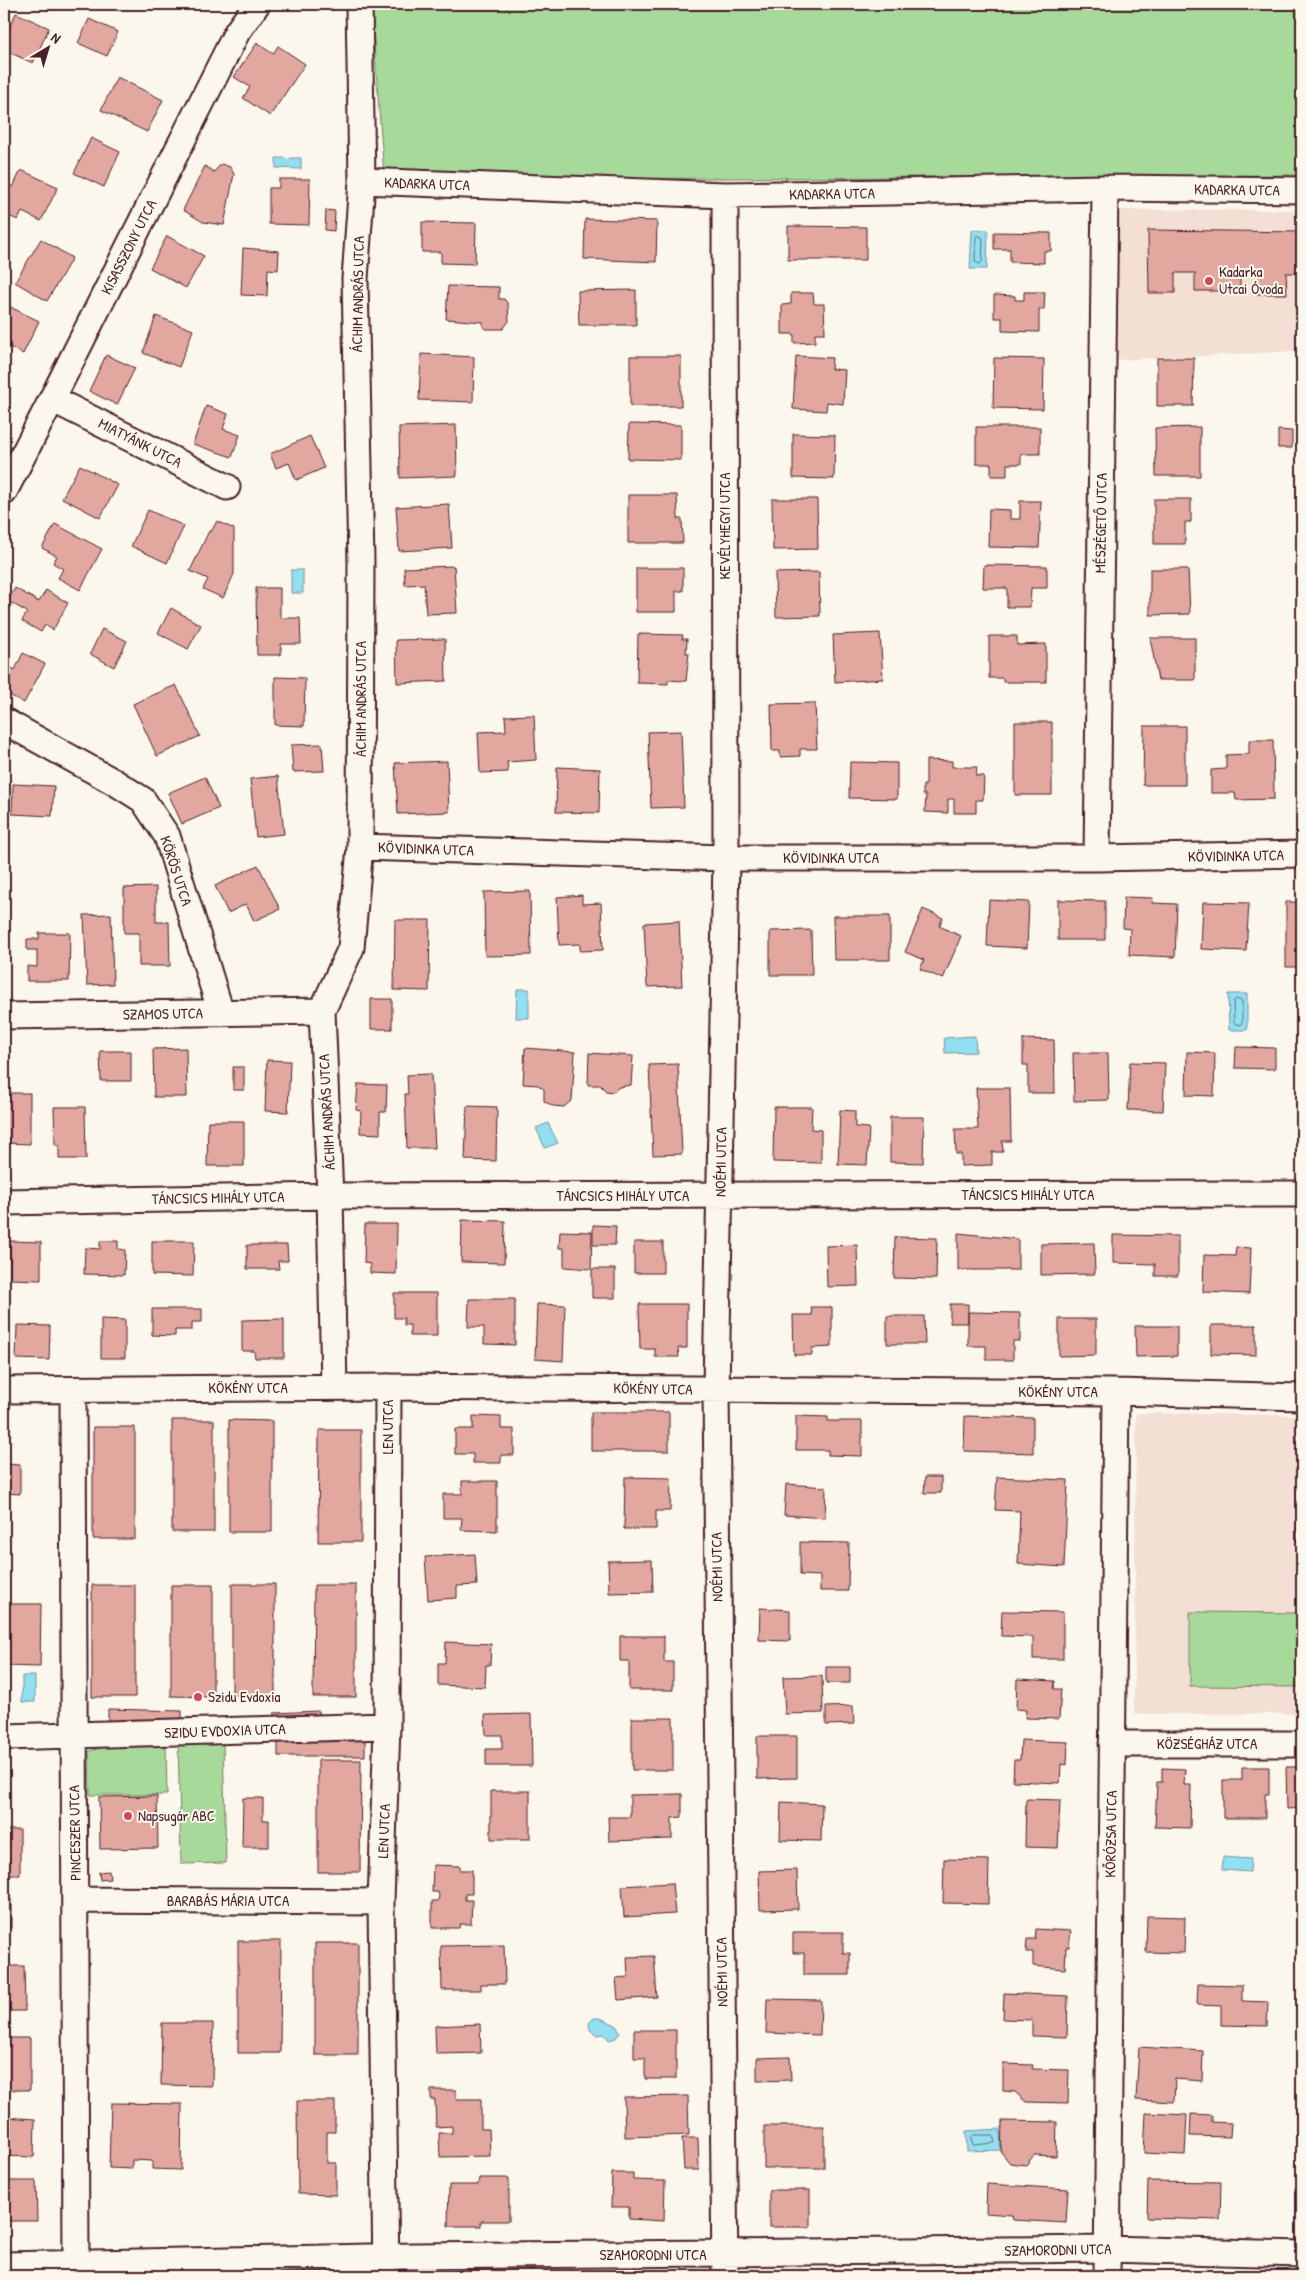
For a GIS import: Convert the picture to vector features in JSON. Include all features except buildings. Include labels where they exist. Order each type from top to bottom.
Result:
[{"type":"street","name":"KISASSZONY UTCA","points":[[4,492],[237,32],[257,4]]},
{"type":"street","name":"ÁCHIM ANDRÁS UTCA","points":[[334,1387],[330,1196],[322,1011],[351,948],[360,847],[361,562],[356,279],[362,181],[355,6]]},
{"type":"street","name":"KADARKA UTCA","points":[[362,181],[725,195],[1105,188],[1302,190]]},
{"type":"street","name":"MÉSZÉGETŐ UTCA","points":[[1097,858],[1105,188]]},
{"type":"street","name":"KEVÉLYHEGYI UTCA","points":[[725,195],[726,858]]},
{"type":"street","name":"MIATYÁNK UTCA","points":[[52,399],[227,487]]},
{"type":"street","name":"KÖRÖS UTCA","points":[[4,721],[116,783],[142,800],[167,836],[221,1013]]},
{"type":"street","name":"KÖVIDINKA UTCA","points":[[360,847],[726,858],[1097,858],[1302,854]]},
{"type":"street","name":"NOÉMI UTCA","points":[[725,2265],[716,1389],[726,858]]},
{"type":"street","name":"SZAMOS UTCA","points":[[4,1016],[322,1011]]},
{"type":"street","name":"TÁNCSICS MIHÁLY UTCA","points":[[4,1202],[330,1196],[1302,1194]]},
{"type":"street","name":"KÖKÉNY UTCA","points":[[4,1390],[388,1387],[1116,1392],[1302,1397]]},
{"type":"street","name":"LEN UTCA","points":[[386,2267],[381,1902],[388,1726],[388,1387]]},
{"type":"street","name":"PINCESZER UTCA","points":[[72,1390],[68,1735],[76,1900],[76,2270]]},
{"type":"street","name":"KŐRÓZSA UTCA","points":[[1107,2276],[1116,1392]]},
{"type":"street","name":"SZIDU EVDOXIA UTCA","points":[[4,1737],[388,1726]]},
{"type":"street","name":"KÖZSÉGHÁZ UTCA","points":[[1112,1744],[1302,1744]]},
{"type":"street","name":"BARABÁS MÁRIA UTCA","points":[[76,1900],[381,1902]]},
{"type":"street","name":"SZAMORODNI UTCA","points":[[4,2265],[76,2270],[386,2267],[413,2256],[725,2265],[1107,2249],[1302,2254]]},
{"type":"shaded area","name":"Kadarka Utcai Óvoda","points":[[1117,210],[1302,210],[1302,351],[1116,360]]},
{"type":"shaded area","points":[[1136,1413],[1302,1415],[1302,1714],[1134,1714]]},
{"type":"green space","points":[[371,4],[1302,4],[1302,175],[551,179],[384,175]]},
{"type":"green space","points":[[1190,1612],[1302,1613],[1302,1687],[1190,1686]]},
{"type":"green space","points":[[178,1739],[223,1739],[226,1863],[181,1864]]},
{"type":"green space","points":[[111,1745],[166,1746],[167,1795],[90,1795],[89,1751]]},
{"type":"water","points":[[276,158],[288,160],[291,158],[301,158],[301,169],[276,168]]},
{"type":"water","points":[[972,230],[988,230],[987,269],[970,269]]},
{"type":"water","points":[[291,570],[303,570],[303,593],[291,593]]},
{"type":"water","points":[[517,989],[529,989],[529,1018],[516,1018]]},
{"type":"water","points":[[1228,994],[1247,994],[1247,1030],[1229,1030]]},
{"type":"water","points":[[975,1036],[976,1052],[945,1053],[944,1038]]},
{"type":"water","points":[[548,1123],[558,1143],[545,1148],[536,1128]]},
{"type":"water","points":[[22,1676],[35,1676],[35,1702],[22,1702]]},
{"type":"water","points":[[1223,1857],[1251,1859],[1250,1872],[1222,1870]]},
{"type":"water","points":[[594,2018],[600,2018],[616,2025],[620,2033],[616,2038],[609,2040],[604,2034],[597,2035],[590,2030],[589,2023]]},
{"type":"water","points":[[1000,2129],[1001,2150],[967,2151],[966,2131]]},
{"type":"place","name":"Kadarka Utcai Óvoda","points":[[1209,281]]},
{"type":"place","name":"Szidu Evdoxia","points":[[198,1697]]},
{"type":"place","name":"Napsugár ABC","points":[[128,1816]]}]
